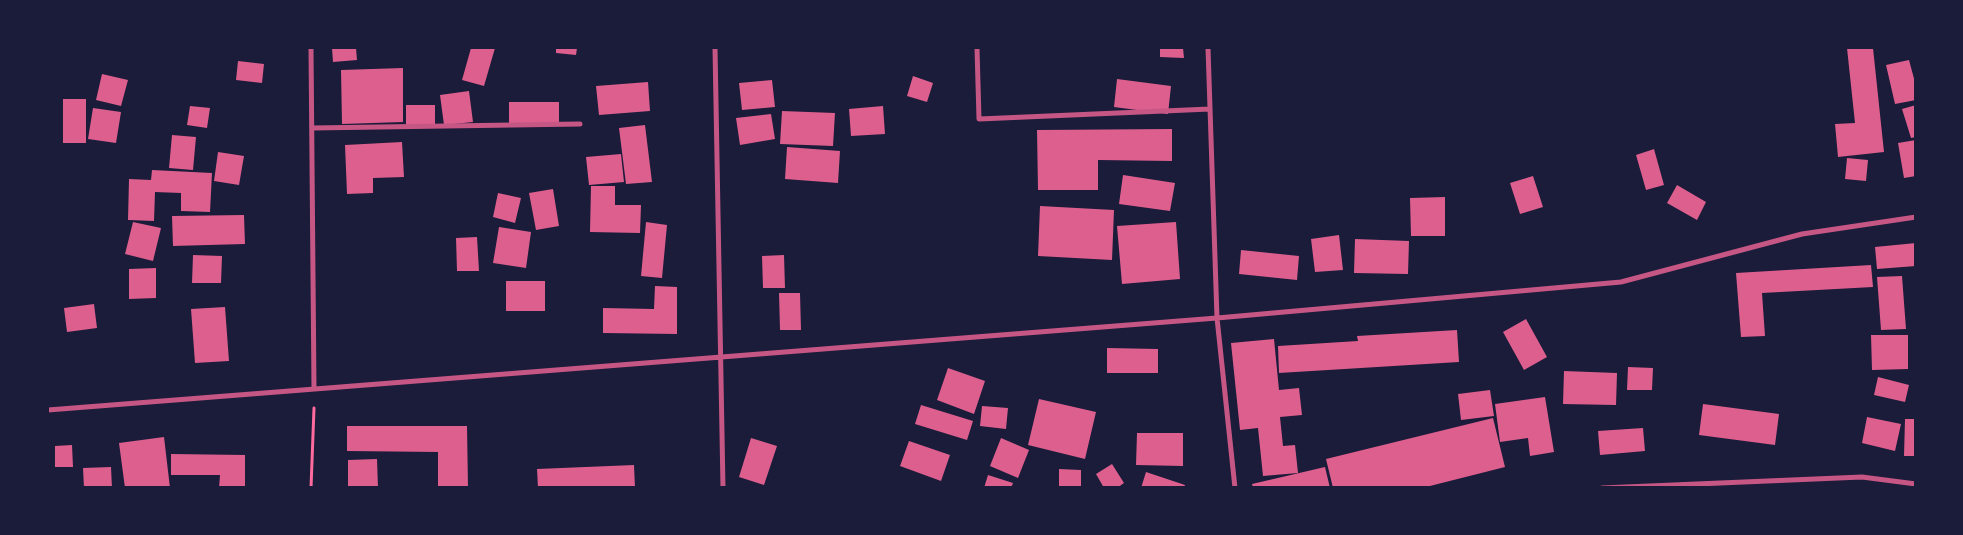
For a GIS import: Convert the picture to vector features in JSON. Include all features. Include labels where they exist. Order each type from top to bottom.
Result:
[{"type":"street","points":[[311,48],[314,389]]},
{"type":"street","points":[[715,48],[723,488]]},
{"type":"street","points":[[977,48],[979,119],[1210,110]]},
{"type":"street","points":[[1208,48],[1217,318],[1235,488]]},
{"type":"street","points":[[312,128],[580,124]]},
{"type":"street","points":[[48,410],[1217,318],[1621,282],[1802,234],[1916,217]]},
{"type":"street","points":[[1602,488],[1862,477],[1916,484]]},
{"type":"path","points":[[311,488],[314,389]]},
{"type":"building","points":[[332,48],[356,48],[357,60],[333,62]]},
{"type":"building","points":[[471,48],[495,48],[484,86],[462,80]]},
{"type":"building","points":[[556,48],[577,48],[576,55],[556,53]]},
{"type":"building","points":[[1160,48],[1183,48],[1184,58],[1160,57]]},
{"type":"building","points":[[1847,48],[1873,48],[1884,152],[1838,157],[1835,124],[1855,123]]},
{"type":"building","points":[[1909,60],[1916,86],[1916,100],[1895,104],[1886,65]]},
{"type":"building","points":[[238,61],[264,64],[262,83],[236,80]]},
{"type":"building","points":[[403,68],[403,122],[342,124],[341,70]]},
{"type":"building","points":[[102,74],[128,80],[121,106],[96,100]]},
{"type":"building","points":[[913,76],[933,83],[927,102],[907,96]]},
{"type":"building","points":[[1117,79],[1171,86],[1168,114],[1114,107]]},
{"type":"building","points":[[772,80],[775,107],[742,110],[739,83]]},
{"type":"building","points":[[648,82],[650,111],[599,115],[596,86]]},
{"type":"building","points":[[469,91],[473,122],[444,125],[440,95]]},
{"type":"building","points":[[63,99],[86,99],[86,143],[63,143]]},
{"type":"building","points":[[509,102],[559,102],[559,124],[509,123]]},
{"type":"building","points":[[406,105],[435,105],[435,126],[406,126]]},
{"type":"building","points":[[1916,105],[1916,137],[1911,138],[1902,109]]},
{"type":"building","points":[[190,106],[210,108],[207,128],[187,125]]},
{"type":"building","points":[[883,106],[885,134],[851,136],[849,109]]},
{"type":"building","points":[[93,108],[121,112],[116,143],[88,139]]},
{"type":"building","points":[[782,111],[835,113],[833,146],[780,144]]},
{"type":"building","points":[[771,114],[775,139],[740,145],[736,118]]},
{"type":"building","points":[[645,125],[652,182],[626,184],[619,128]]},
{"type":"building","points":[[1172,129],[1172,161],[1098,160],[1098,190],[1038,190],[1037,130]]},
{"type":"building","points":[[172,135],[196,137],[193,170],[169,168]]},
{"type":"building","points":[[1916,140],[1916,176],[1904,178],[1898,143]]},
{"type":"building","points":[[402,142],[404,177],[373,178],[373,193],[347,194],[345,145]]},
{"type":"building","points":[[787,147],[840,151],[838,183],[785,179]]},
{"type":"building","points":[[1654,149],[1664,185],[1646,190],[1636,155]]},
{"type":"building","points":[[218,152],[244,156],[239,185],[214,181]]},
{"type":"building","points":[[621,154],[624,182],[589,185],[586,157]]},
{"type":"building","points":[[1847,158],[1868,160],[1866,181],[1845,179]]},
{"type":"building","points":[[152,170],[212,173],[210,212],[181,211],[181,193],[155,192],[154,221],[128,220],[129,179],[151,180]]},
{"type":"building","points":[[1123,175],[1175,183],[1170,211],[1119,204]]},
{"type":"building","points":[[1533,176],[1543,207],[1520,214],[1510,183]]},
{"type":"building","points":[[1677,185],[1706,202],[1697,220],[1667,203]]},
{"type":"building","points":[[591,186],[615,186],[615,205],[641,205],[640,233],[590,232]]},
{"type":"building","points":[[553,189],[559,226],[536,230],[529,193]]},
{"type":"building","points":[[498,193],[521,198],[515,223],[493,217]]},
{"type":"building","points":[[1445,197],[1445,236],[1411,236],[1410,198]]},
{"type":"building","points":[[1040,206],[1114,210],[1112,260],[1038,256]]},
{"type":"building","points":[[244,215],[245,244],[173,246],[172,216]]},
{"type":"building","points":[[133,222],[161,228],[153,261],[125,254]]},
{"type":"building","points":[[646,222],[667,225],[662,278],[641,276]]},
{"type":"building","points":[[1176,222],[1180,279],[1122,284],[1117,226]]},
{"type":"building","points":[[499,227],[531,232],[526,268],[493,263]]},
{"type":"building","points":[[1339,235],[1343,270],[1315,272],[1311,239]]},
{"type":"building","points":[[477,237],[479,271],[457,271],[456,238]]},
{"type":"building","points":[[1355,239],[1409,241],[1408,274],[1354,273]]},
{"type":"building","points":[[1916,243],[1916,266],[1877,269],[1875,247]]},
{"type":"building","points":[[1241,250],[1299,256],[1297,280],[1239,274]]},
{"type":"building","points":[[193,255],[222,256],[221,283],[192,283]]},
{"type":"building","points":[[784,255],[785,288],[763,288],[762,256]]},
{"type":"building","points":[[1871,265],[1873,287],[1762,293],[1765,336],[1741,337],[1736,273]]},
{"type":"building","points":[[156,268],[156,298],[129,299],[129,269]]},
{"type":"building","points":[[1902,276],[1906,329],[1881,330],[1877,277]]},
{"type":"building","points":[[506,281],[545,281],[545,311],[506,311]]},
{"type":"building","points":[[655,286],[677,287],[677,334],[603,333],[603,308],[654,309]]},
{"type":"building","points":[[779,293],[800,293],[801,330],[780,330]]},
{"type":"building","points":[[94,304],[97,328],[67,332],[64,308]]},
{"type":"building","points":[[225,307],[229,361],[195,363],[191,309]]},
{"type":"building","points":[[1526,319],[1547,357],[1524,370],[1503,332]]},
{"type":"building","points":[[1457,330],[1459,362],[1279,373],[1278,346],[1358,341],[1357,336]]},
{"type":"building","points":[[1871,335],[1908,335],[1908,369],[1872,370]]},
{"type":"building","points":[[1274,339],[1279,390],[1299,388],[1302,415],[1280,417],[1283,446],[1295,445],[1298,473],[1263,476],[1258,428],[1240,430],[1231,343]]},
{"type":"building","points":[[1107,348],[1158,349],[1158,373],[1107,373]]},
{"type":"building","points":[[1628,367],[1653,368],[1652,390],[1627,390]]},
{"type":"building","points":[[948,368],[985,381],[974,414],[937,400]]},
{"type":"building","points":[[1564,371],[1617,373],[1616,405],[1563,404]]},
{"type":"building","points":[[1878,377],[1909,385],[1905,402],[1874,395]]},
{"type":"building","points":[[1490,390],[1494,416],[1461,420],[1458,394]]},
{"type":"building","points":[[1545,397],[1554,452],[1530,456],[1528,438],[1500,442],[1495,404]]},
{"type":"building","points":[[1039,399],[1096,412],[1085,459],[1028,445]]},
{"type":"building","points":[[1703,404],[1779,414],[1775,445],[1699,435]]},
{"type":"building","points":[[921,405],[973,421],[967,440],[915,424]]},
{"type":"building","points":[[982,406],[1008,408],[1006,429],[980,426]]},
{"type":"building","points":[[1867,417],[1901,424],[1895,451],[1862,443]]},
{"type":"building","points":[[1493,418],[1505,467],[1422,488],[1333,488],[1326,459]]},
{"type":"building","points":[[1905,419],[1916,419],[1916,456],[1904,456]]},
{"type":"building","points":[[347,426],[467,426],[468,488],[438,488],[438,452],[347,451]]},
{"type":"building","points":[[1643,428],[1645,451],[1600,455],[1598,431]]},
{"type":"building","points":[[1137,433],[1183,433],[1183,466],[1136,465]]},
{"type":"building","points":[[164,437],[170,488],[125,488],[119,443]]},
{"type":"building","points":[[751,438],[777,446],[764,485],[739,477]]},
{"type":"building","points":[[1001,438],[1029,450],[1018,478],[990,466]]},
{"type":"building","points":[[909,441],[950,455],[941,481],[900,466]]},
{"type":"building","points":[[72,445],[73,467],[55,467],[55,446]]},
{"type":"building","points":[[171,454],[245,455],[245,488],[219,488],[220,475],[171,475]]},
{"type":"building","points":[[377,459],[378,488],[348,488],[348,460]]},
{"type":"building","points":[[1112,464],[1124,483],[1117,488],[1104,488],[1096,474]]},
{"type":"building","points":[[634,465],[635,488],[538,488],[537,469]]},
{"type":"building","points":[[111,467],[112,488],[84,488],[83,468]]},
{"type":"building","points":[[1325,467],[1330,488],[1253,488],[1252,484]]},
{"type":"building","points":[[1059,469],[1081,470],[1081,488],[1059,488]]},
{"type":"building","points":[[1146,472],[1185,485],[1184,488],[1141,488]]},
{"type":"building","points":[[988,475],[1013,483],[1011,488],[984,488]]}]
